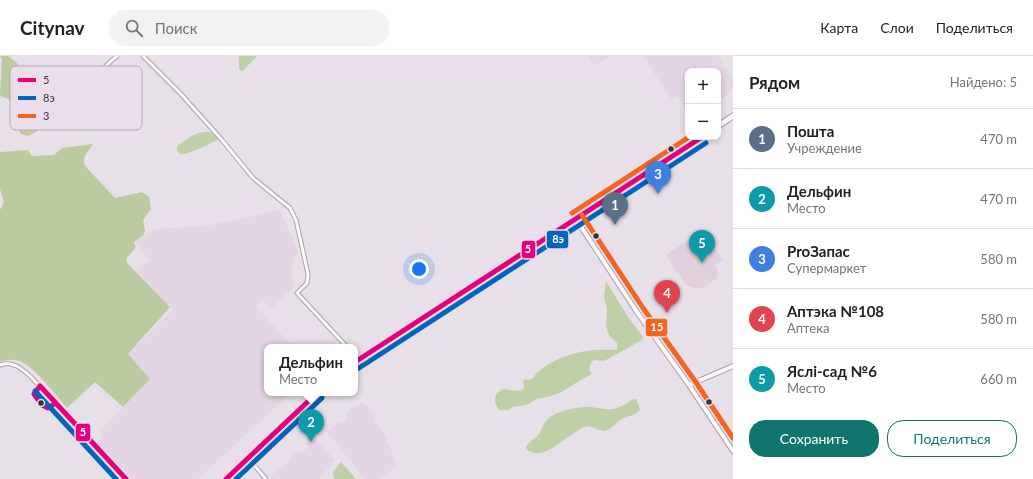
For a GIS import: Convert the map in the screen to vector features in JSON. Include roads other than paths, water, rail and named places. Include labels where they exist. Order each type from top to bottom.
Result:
[{"type":"main road","points":[[721,124],[733,116]]},
{"type":"main road","points":[[358,358],[697,140]]},
{"type":"main road","points":[[226,479],[315,396]]},
{"type":"street","points":[[106,66],[117,56]]},
{"type":"street","points":[[143,56],[222,140],[253,178],[290,208],[300,233],[308,274],[307,283],[297,293],[344,344]]},
{"type":"street","points":[[576,219],[637,312],[689,385],[733,451]]},
{"type":"street","points":[[0,366],[6,364],[17,365],[30,376],[126,479]]},
{"type":"street","points":[[689,385],[733,366]]},
{"type":"street","points":[[248,458],[266,479]]},
{"type":"place","name":"ProЗапас","points":[[658,194]]},
{"type":"place","name":"Пошта","points":[[615,225]]},
{"type":"place","name":"Яслі-сад №6","points":[[702,263]]},
{"type":"place","name":"Аптэка №108","points":[[667,313]]},
{"type":"place","name":"Дельфин","points":[[311,442]]}]
